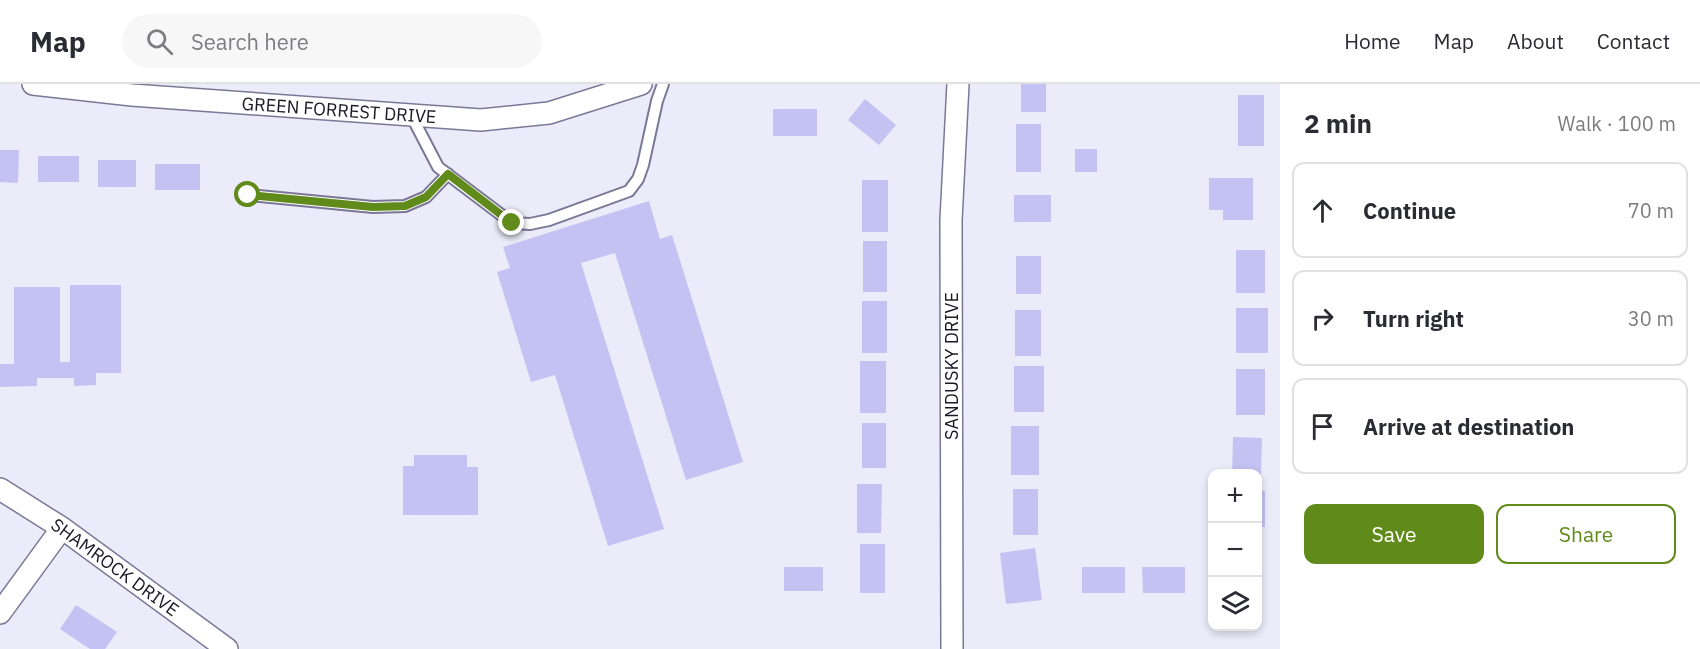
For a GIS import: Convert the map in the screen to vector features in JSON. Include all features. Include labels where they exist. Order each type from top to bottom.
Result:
[{"type":"street","name":"GREEN FORREST DRIVE","points":[[33,84],[132,95],[481,120],[549,113],[641,84]]},
{"type":"street","name":"SANDUSKY DRIVE","points":[[952,649],[951,220],[958,84]]},
{"type":"street","name":"SHAMROCK DRIVE","points":[[0,489],[62,528],[227,649]]},
{"type":"street","points":[[0,613],[62,528]]},
{"type":"lane","points":[[410,115],[438,167],[512,223],[530,224],[549,220],[629,191],[638,179],[643,165],[663,84]]},
{"type":"lane","points":[[248,195],[373,207],[405,206],[426,197],[448,174]]},
{"type":"building","points":[[1021,84],[1046,84],[1046,112],[1021,112]]},
{"type":"building","points":[[1238,95],[1264,95],[1264,146],[1238,146]]},
{"type":"building","points":[[865,99],[896,125],[879,145],[848,120]]},
{"type":"building","points":[[773,109],[817,109],[817,136],[773,136]]},
{"type":"building","points":[[1016,124],[1041,124],[1041,172],[1016,172]]},
{"type":"building","points":[[1075,149],[1097,149],[1097,172],[1075,172]]},
{"type":"building","points":[[0,150],[19,150],[18,183],[0,182]]},
{"type":"building","points":[[38,156],[79,156],[79,182],[38,182]]},
{"type":"building","points":[[98,160],[136,160],[136,187],[98,187]]},
{"type":"building","points":[[155,164],[200,164],[200,190],[155,190]]},
{"type":"building","points":[[1209,178],[1253,178],[1253,220],[1223,220],[1223,210],[1209,210]]},
{"type":"building","points":[[862,180],[888,180],[888,232],[862,232]]},
{"type":"building","points":[[1014,195],[1051,195],[1051,222],[1014,222]]},
{"type":"building","points":[[649,201],[660,239],[672,235],[743,462],[686,480],[615,253],[581,263],[664,529],[608,546],[555,375],[531,382],[497,272],[510,268],[503,247]]},
{"type":"building","points":[[863,241],[887,241],[887,292],[863,292]]},
{"type":"building","points":[[1236,250],[1265,250],[1265,293],[1236,293]]},
{"type":"building","points":[[1016,256],[1041,256],[1041,294],[1016,294]]},
{"type":"building","points":[[70,285],[121,285],[121,373],[96,373],[96,385],[74,386],[74,378],[37,378],[37,386],[0,387],[0,364],[14,364],[14,287],[60,287],[60,362],[70,362]]},
{"type":"building","points":[[862,301],[887,301],[887,353],[862,353]]},
{"type":"building","points":[[1236,308],[1268,308],[1268,353],[1236,353]]},
{"type":"building","points":[[1015,310],[1041,310],[1041,356],[1015,356]]},
{"type":"building","points":[[860,361],[886,361],[886,413],[860,413]]},
{"type":"building","points":[[1014,366],[1044,366],[1044,412],[1014,412]]},
{"type":"building","points":[[1236,369],[1265,369],[1265,415],[1236,415]]},
{"type":"building","points":[[862,423],[886,423],[886,468],[862,468]]},
{"type":"building","points":[[1011,426],[1039,426],[1039,475],[1011,475]]},
{"type":"building","points":[[1233,437],[1262,438],[1261,469],[1232,469]]},
{"type":"building","points":[[414,455],[467,455],[467,467],[478,467],[478,515],[403,515],[403,466],[414,466]]},
{"type":"building","points":[[857,484],[882,484],[881,533],[857,533]]},
{"type":"building","points":[[1013,489],[1038,489],[1038,535],[1013,535]]},
{"type":"building","points":[[1262,491],[1265,491],[1265,527],[1262,527]]},
{"type":"building","points":[[860,544],[885,544],[885,593],[860,593]]},
{"type":"building","points":[[1035,548],[1042,600],[1006,604],[1000,553]]},
{"type":"building","points":[[784,567],[823,567],[823,591],[784,591]]},
{"type":"building","points":[[1082,567],[1125,567],[1125,593],[1082,593]]},
{"type":"building","points":[[1142,567],[1185,567],[1185,593],[1143,593]]},
{"type":"building","points":[[76,605],[117,632],[105,649],[90,649],[60,629]]},
{"type":"route","points":[[248,195],[373,207],[405,206],[426,197],[448,174],[512,223]]}]
